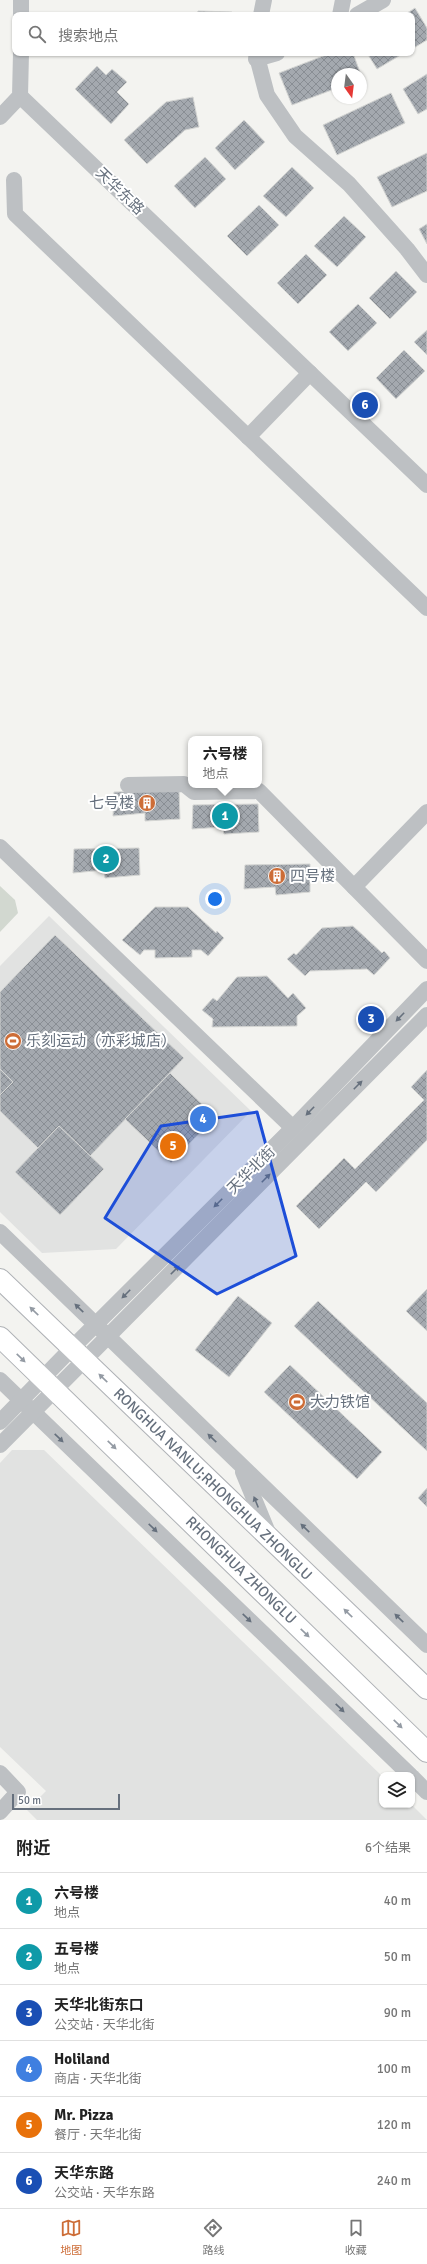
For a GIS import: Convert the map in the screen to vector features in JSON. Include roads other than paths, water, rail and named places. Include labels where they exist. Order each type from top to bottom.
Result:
[{"type":"main road","name":"RONGHUA NANLU;RHONGHUA ZHONGLU","points":[[0,1279],[427,1689]]},
{"type":"main road","points":[[0,1337],[48,1383]]},
{"type":"main road","name":"RHONGHUA ZHONGLU","points":[[48,1383],[427,1752]]},
{"type":"street","points":[[21,0],[21,12]]},
{"type":"street","points":[[262,12],[264,0]]},
{"type":"street","points":[[341,12],[343,0]]},
{"type":"street","points":[[362,12],[383,0]]},
{"type":"street","points":[[0,117],[20,96],[20,56]]},
{"type":"street","points":[[256,56],[267,95],[295,136],[349,184],[407,249],[427,275]]},
{"type":"street","name":"天华东路","points":[[20,96],[427,485]]},
{"type":"street","points":[[14,180],[16,214],[427,608]]},
{"type":"street","points":[[248,437],[310,373]]},
{"type":"street","points":[[128,785],[184,784],[188,787]]},
{"type":"street","points":[[189,788],[194,792],[259,791],[427,961]]},
{"type":"street","points":[[354,887],[427,812]]},
{"type":"street","points":[[0,847],[293,1128]]},
{"type":"street","name":"天华北街","points":[[78,1354],[96,1324],[293,1128],[427,989]]},
{"type":"street","name":"天华北街","points":[[78,1354],[108,1338],[427,1015]]},
{"type":"street","points":[[0,1232],[427,1645]]},
{"type":"street","points":[[0,1445],[26,1406],[78,1354]]},
{"type":"street","points":[[0,1380],[407,1772]]},
{"type":"street","points":[[0,1422],[26,1406]]},
{"type":"street","points":[[241,1465],[270,1539]]},
{"type":"street","points":[[0,1773],[18,1792],[0,1812]]},
{"type":"street","points":[[415,1780],[427,1792]]},
{"type":"place","name":"天华东路","points":[[365,405]]},
{"type":"place","name":"七号楼","points":[[147,803]]},
{"type":"place","name":"六号楼","points":[[225,816]]},
{"type":"place","name":"五号楼","points":[[106,859]]},
{"type":"place","name":"四号楼","points":[[277,876]]},
{"type":"place","name":"天华北街东口","points":[[371,1019]]},
{"type":"place","name":"乐刻运动（亦彩城店）","points":[[13,1041]]},
{"type":"place","name":"Holiland","points":[[203,1119]]},
{"type":"place","name":"Mr. Pizza","points":[[173,1146]]},
{"type":"place","name":"大力铁馆","points":[[297,1402]]}]
